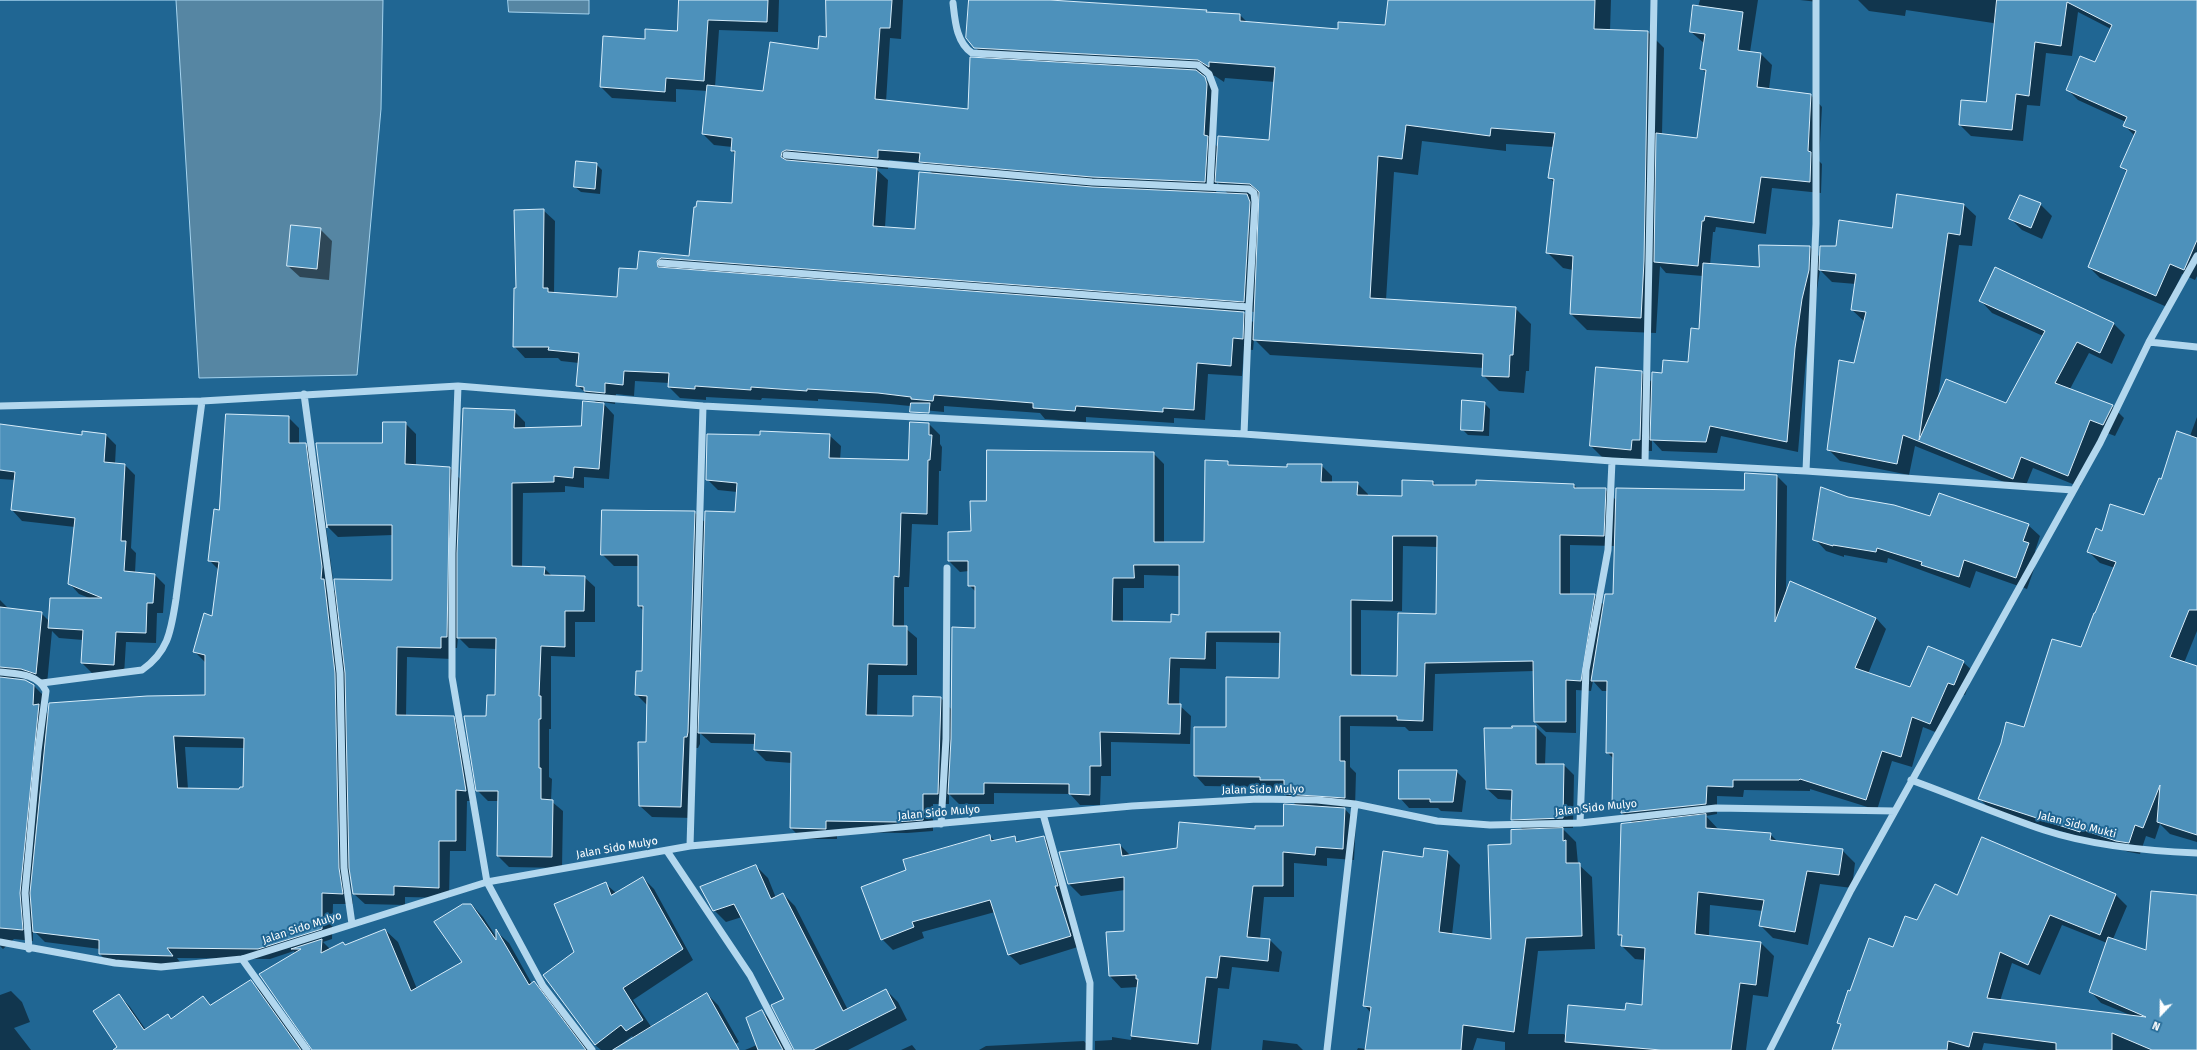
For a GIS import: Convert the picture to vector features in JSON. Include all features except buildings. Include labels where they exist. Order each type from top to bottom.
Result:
[{"type":"street","points":[[1645,462],[1654,0]]},
{"type":"street","points":[[1806,471],[1816,224],[1816,0]]},
{"type":"street","points":[[953,3],[957,32],[968,50],[972,53],[1198,65],[1209,74],[1215,90],[1210,187]]},
{"type":"street","points":[[786,155],[1092,182],[1249,190],[1254,193],[1255,202],[1244,434]]},
{"type":"street","points":[[1770,1050],[1851,890],[2100,443],[2149,342],[2197,256]]},
{"type":"street","points":[[661,263],[1249,307]]},
{"type":"street","points":[[2149,342],[2197,348]]},
{"type":"street","points":[[0,406],[202,401],[458,386],[703,406],[1244,434],[2073,490]]},
{"type":"street","points":[[458,386],[452,553],[452,677],[487,882],[543,986],[592,1050]]},
{"type":"street","points":[[304,394],[340,672],[344,868],[352,924]]},
{"type":"street","points":[[42,683],[142,670],[153,662],[164,648],[171,629],[176,599],[202,401]]},
{"type":"street","points":[[690,846],[703,406]]},
{"type":"street","points":[[1580,823],[1586,670],[1608,550],[1612,460]]},
{"type":"street","points":[[941,824],[946,739],[947,568]]},
{"type":"street","points":[[0,672],[30,676],[42,683],[46,691],[38,751],[25,892],[29,949]]},
{"type":"street","name":"Jalan Sido Mukti","points":[[1911,780],[2045,830],[2108,845],[2149,851],[2197,853]]},
{"type":"street","name":"Jalan Sido Mulyo","points":[[0,942],[29,949],[116,963],[161,967],[242,959],[487,882],[690,846],[1132,806],[1258,799],[1317,800],[1355,804],[1437,821],[1490,825],[1580,823],[1716,808],[1895,811]]},
{"type":"street","points":[[1328,1050],[1355,804]]},
{"type":"street","points":[[1043,814],[1090,982],[1089,1050]]},
{"type":"street","points":[[667,850],[750,975],[789,1050]]},
{"type":"street","points":[[242,959],[307,1050]]},
{"type":"water","points":[[176,0],[383,0],[381,109],[357,375],[199,378]]},
{"type":"water","points":[[508,0],[589,0],[589,14],[509,12]]}]
